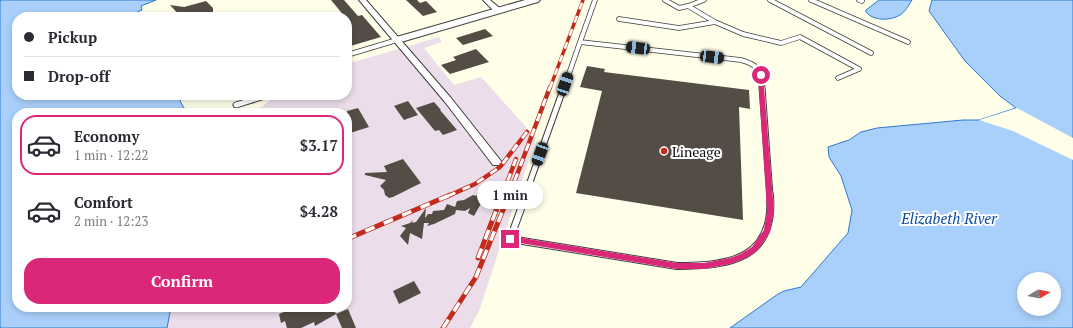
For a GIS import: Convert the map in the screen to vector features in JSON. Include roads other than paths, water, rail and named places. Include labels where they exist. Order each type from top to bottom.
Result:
[{"type":"street","points":[[362,0],[474,131],[497,163]]},
{"type":"street","points":[[486,0],[498,10]]},
{"type":"street","points":[[397,40],[535,0]]},
{"type":"lane","points":[[580,42],[741,60],[756,66],[761,75],[771,211],[768,230],[755,249],[744,256],[730,261],[701,266],[677,266],[510,239],[580,42],[595,0]]},
{"type":"lane","points":[[665,0],[680,8],[704,0]]},
{"type":"lane","points":[[770,0],[871,53]]},
{"type":"lane","points":[[811,0],[908,42]]},
{"type":"lane","points":[[688,6],[715,22],[743,34],[781,43],[800,37],[859,69],[838,78]]},
{"type":"lane","points":[[619,19],[678,28],[715,22]]},
{"type":"lane","points":[[352,54],[397,40]]},
{"type":"lane","points":[[236,105],[252,100]]},
{"type":"water","points":[[0,0],[156,0],[141,6],[142,10],[137,12],[12,12],[12,100],[181,100],[184,108],[12,108],[12,312],[170,312],[167,328],[0,328]]},
{"type":"water","points":[[879,0],[912,0],[900,15],[882,19],[873,17],[866,12],[866,10]]},
{"type":"water","name":"Elizabeth River","points":[[932,0],[1073,0],[1073,328],[730,328],[778,294],[801,287],[848,233],[852,210],[841,176],[829,157],[828,147],[849,140],[861,132],[877,128],[963,120],[979,120],[1016,108],[1000,96],[965,61],[929,11]]},
{"type":"railway","points":[[550,88],[583,0]]},
{"type":"railway","points":[[509,196],[550,87]]},
{"type":"railway","points":[[448,196],[475,184],[500,167],[527,132]]},
{"type":"railway","points":[[502,196],[516,159]]},
{"type":"railway","points":[[352,237],[450,195]]},
{"type":"railway","points":[[478,258],[502,195]]},
{"type":"railway","points":[[443,328],[476,277],[509,195]]},
{"type":"place","name":"Lineage","points":[[664,151]]}]
